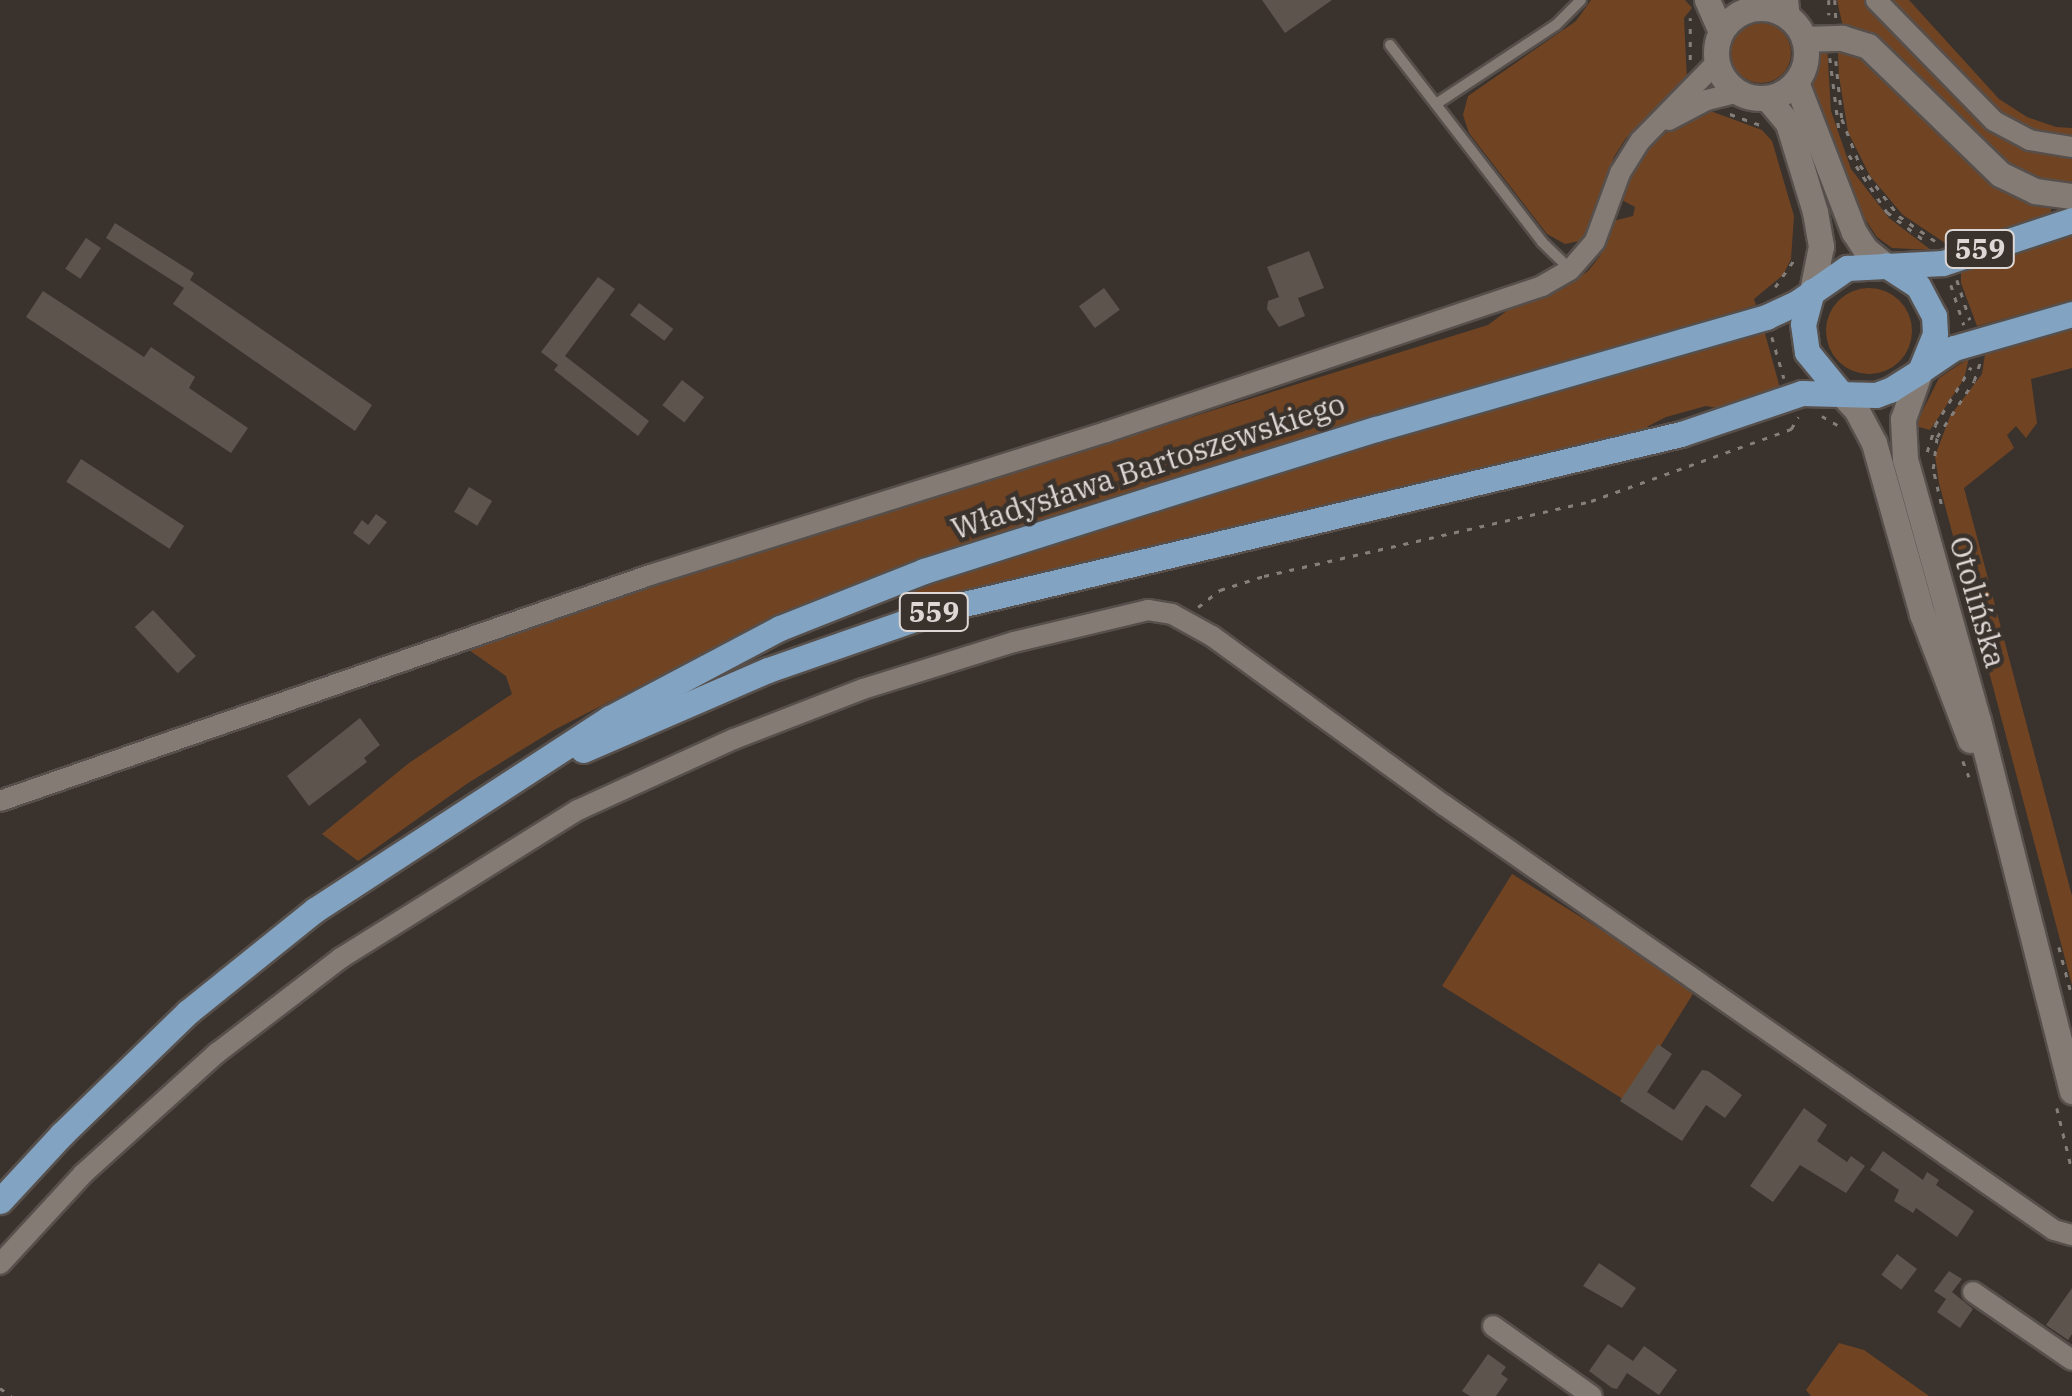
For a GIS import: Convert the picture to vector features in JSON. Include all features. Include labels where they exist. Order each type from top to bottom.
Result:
[{"type":"main road","points":[[1838,390],[1807,352],[1803,324],[1821,246],[1779,131],[1784,115],[1766,98],[1738,92],[1716,62],[1721,32],[1750,4],[1860,42],[1879,55],[2000,174],[2035,190],[2072,196]]},
{"type":"main road","points":[[1701,6],[1721,32]]},
{"type":"main road","points":[[1766,98],[1796,82],[1805,61],[1810,26]]},
{"type":"main road","points":[[1796,82],[1854,232],[1865,249],[1885,264]]},
{"type":"main road","name":"559","points":[[1812,291],[1847,268],[1947,261],[2072,220]]},
{"type":"main road","name":"559","points":[[1885,264],[1918,286],[1934,316],[1931,351],[1920,371]]},
{"type":"main road","name":"Władysława Bartoszewskiego","points":[[0,1201],[115,1082],[252,958],[377,866],[610,718],[762,637],[924,571],[1376,429],[1766,317],[1812,291]]},
{"type":"main road","name":"559","points":[[1838,390],[1876,395],[1903,385],[1972,342],[2072,314]]},
{"type":"main road","name":"Otolińska","points":[[1920,371],[1907,398],[1902,434],[2009,853],[2064,1096]]},
{"type":"main road","name":"Władysława Bartoszewskiego","points":[[532,771],[768,670],[944,609],[1797,408],[1838,390]]},
{"type":"main road","name":"Otolińska","points":[[1838,390],[1856,409],[1874,443],[1940,668],[2009,853]]},
{"type":"street","points":[[1876,0],[1994,121],[2028,140],[2072,148]]},
{"type":"street","points":[[0,802],[650,575],[1542,286],[1570,270],[1595,241],[1620,174],[1650,131],[1702,93],[1716,62]]},
{"type":"street","points":[[1702,93],[1738,92]]},
{"type":"street","points":[[0,1264],[84,1174],[217,1053],[342,958],[578,810],[759,728],[921,670],[1139,610],[1158,610],[1188,621],[1444,805],[1718,992],[2054,1230],[2072,1236]]},
{"type":"street","points":[[1974,1292],[2072,1360]]},
{"type":"street","points":[[1493,1326],[1592,1396]]},
{"type":"lane","points":[[1436,104],[1556,26],[1581,0]]},
{"type":"lane","points":[[1390,45],[1542,242],[1570,270]]},
{"type":"path","points":[[1810,26],[1829,0]]},
{"type":"path","points":[[1810,26],[1835,0]]},
{"type":"path","points":[[1701,6],[1690,18],[1689,72],[1702,93],[1712,108],[1779,131]]},
{"type":"path","points":[[1810,26],[1860,166],[1893,209],[1945,246],[1979,372],[1936,437],[1902,434]]},
{"type":"path","points":[[1810,26],[1846,151],[1874,197],[1947,261],[1972,342],[1971,372],[1931,436],[1926,459],[1938,516]]},
{"type":"path","points":[[1188,621],[1205,598],[1220,590],[1367,551],[1591,501],[1791,429],[1797,408],[1762,298],[1788,272],[1798,248]]},
{"type":"path","points":[[1810,414],[1826,417],[1846,432]]},
{"type":"path","points":[[1962,756],[1974,788]]},
{"type":"path","points":[[2052,937],[2067,995]]},
{"type":"path","points":[[2064,1096],[2072,1170]]},
{"type":"path","points":[[0,1388],[11,1396]]},
{"type":"shaded area","points":[[1591,0],[1685,0],[1692,8],[1684,18],[1687,81],[1626,138],[1614,157],[1584,240],[1565,244],[1547,234],[1469,133],[1463,115],[1468,96],[1576,21]]},
{"type":"shaded area","points":[[1837,0],[1867,0],[1981,120],[2072,155],[2072,186],[2046,182],[2009,166],[1880,40],[1855,27],[1843,27]]},
{"type":"shaded area","points":[[1889,0],[1909,0],[1999,99],[2027,117],[2072,128],[2072,137],[2023,128],[2000,114]]},
{"type":"shaded area","points":[[1761,23],[1783,31],[1791,53],[1783,75],[1761,83],[1739,75],[1731,53],[1739,31]]},
{"type":"shaded area","points":[[1827,45],[1831,111],[1851,169],[1889,218],[1931,250],[1892,248],[1877,237],[1859,210],[1806,79],[1814,46]]},
{"type":"shaded area","points":[[1844,49],[1868,65],[1980,175],[2021,199],[2051,204],[2051,212],[1951,247],[1903,215],[1870,176],[1848,132],[1839,76],[1838,53]]},
{"type":"shaded area","points":[[1705,109],[1762,130],[1772,141],[1794,216],[1791,259],[1783,275],[1754,299],[1756,305],[1289,442],[875,576],[776,616],[554,730],[468,783],[358,861],[322,834],[409,763],[512,694],[506,676],[469,650],[729,560],[1488,325],[1508,310],[1564,288],[1588,271],[1600,256],[1613,221],[1633,216],[1635,207],[1620,199],[1621,189],[1648,144]]},
{"type":"shaded area","points":[[2072,233],[2072,300],[1977,326],[1961,283],[1961,270]]},
{"type":"shaded area","points":[[1869,288],[1893,295],[1905,307],[1912,331],[1905,355],[1893,367],[1869,374],[1845,367],[1833,355],[1826,331],[1833,307],[1845,295]]},
{"type":"shaded area","points":[[2072,326],[2072,368],[2031,379],[2037,423],[2026,438],[2016,426],[2007,435],[2014,448],[1964,488],[2072,896],[2072,985],[1935,456],[1950,416],[1982,374],[1985,354]]},
{"type":"shaded area","points":[[1764,330],[1780,388],[1722,409],[1706,406],[1666,417],[1639,431],[916,602],[912,589],[1130,516]]},
{"type":"shaded area","points":[[1969,358],[1964,379],[1930,430],[1915,426],[1939,378]]},
{"type":"shaded area","points":[[1512,874],[1696,989],[1626,1101],[1442,986]]},
{"type":"shaded area","points":[[1839,1343],[1864,1350],[1929,1396],[1811,1396],[1806,1390]]},
{"type":"building","points":[[1262,0],[1332,0],[1285,33]]},
{"type":"building","points":[[115,223],[194,273],[190,280],[372,405],[355,431],[173,304],[184,288],[106,238]]},
{"type":"building","points":[[86,238],[101,248],[80,279],[65,269]]},
{"type":"building","points":[[1309,251],[1324,288],[1298,298],[1305,316],[1279,327],[1267,309],[1268,301],[1279,297],[1267,267]]},
{"type":"building","points":[[598,277],[615,289],[565,356],[649,421],[638,436],[554,370],[558,365],[541,352]]},
{"type":"building","points":[[1104,288],[1120,310],[1095,328],[1079,306]]},
{"type":"building","points":[[43,291],[144,357],[151,347],[195,377],[189,388],[248,428],[231,453],[26,317]]},
{"type":"building","points":[[639,303],[673,329],[664,341],[630,315]]},
{"type":"building","points":[[682,380],[704,397],[684,422],[662,405]]},
{"type":"building","points":[[81,459],[184,526],[169,549],[66,482]]},
{"type":"building","points":[[469,487],[492,501],[477,526],[454,512]]},
{"type":"building","points":[[376,514],[387,522],[369,545],[353,533],[362,520],[368,525]]},
{"type":"building","points":[[153,610],[196,656],[178,673],[135,627]]},
{"type":"building","points":[[360,718],[380,745],[364,758],[367,762],[309,806],[287,776]]},
{"type":"building","points":[[1658,1044],[1672,1054],[1647,1092],[1674,1110],[1702,1070],[1742,1095],[1725,1118],[1706,1105],[1682,1141],[1620,1101]]},
{"type":"building","points":[[1804,1108],[1827,1125],[1817,1141],[1847,1162],[1851,1156],[1865,1166],[1846,1193],[1800,1165],[1773,1202],[1750,1186]]},
{"type":"building","points":[[1883,1151],[1923,1180],[1927,1172],[1939,1180],[1936,1185],[1974,1211],[1957,1237],[1916,1208],[1913,1213],[1894,1201],[1899,1190],[1870,1170]]},
{"type":"building","points":[[1897,1254],[1917,1269],[1901,1290],[1881,1275]]},
{"type":"building","points":[[1599,1263],[1636,1288],[1622,1308],[1583,1286]]},
{"type":"building","points":[[1949,1271],[1962,1279],[1952,1292],[1973,1309],[1960,1328],[1937,1312],[1946,1299],[1934,1291]]},
{"type":"building","points":[[2072,1288],[2072,1334],[2068,1340],[2046,1325]]},
{"type":"building","points":[[1608,1344],[1633,1361],[1644,1346],[1677,1370],[1659,1395],[1627,1373],[1617,1389],[1612,1388],[1589,1371]]},
{"type":"building","points":[[1488,1354],[1506,1367],[1501,1374],[1508,1379],[1496,1396],[1470,1396],[1462,1391]]}]
